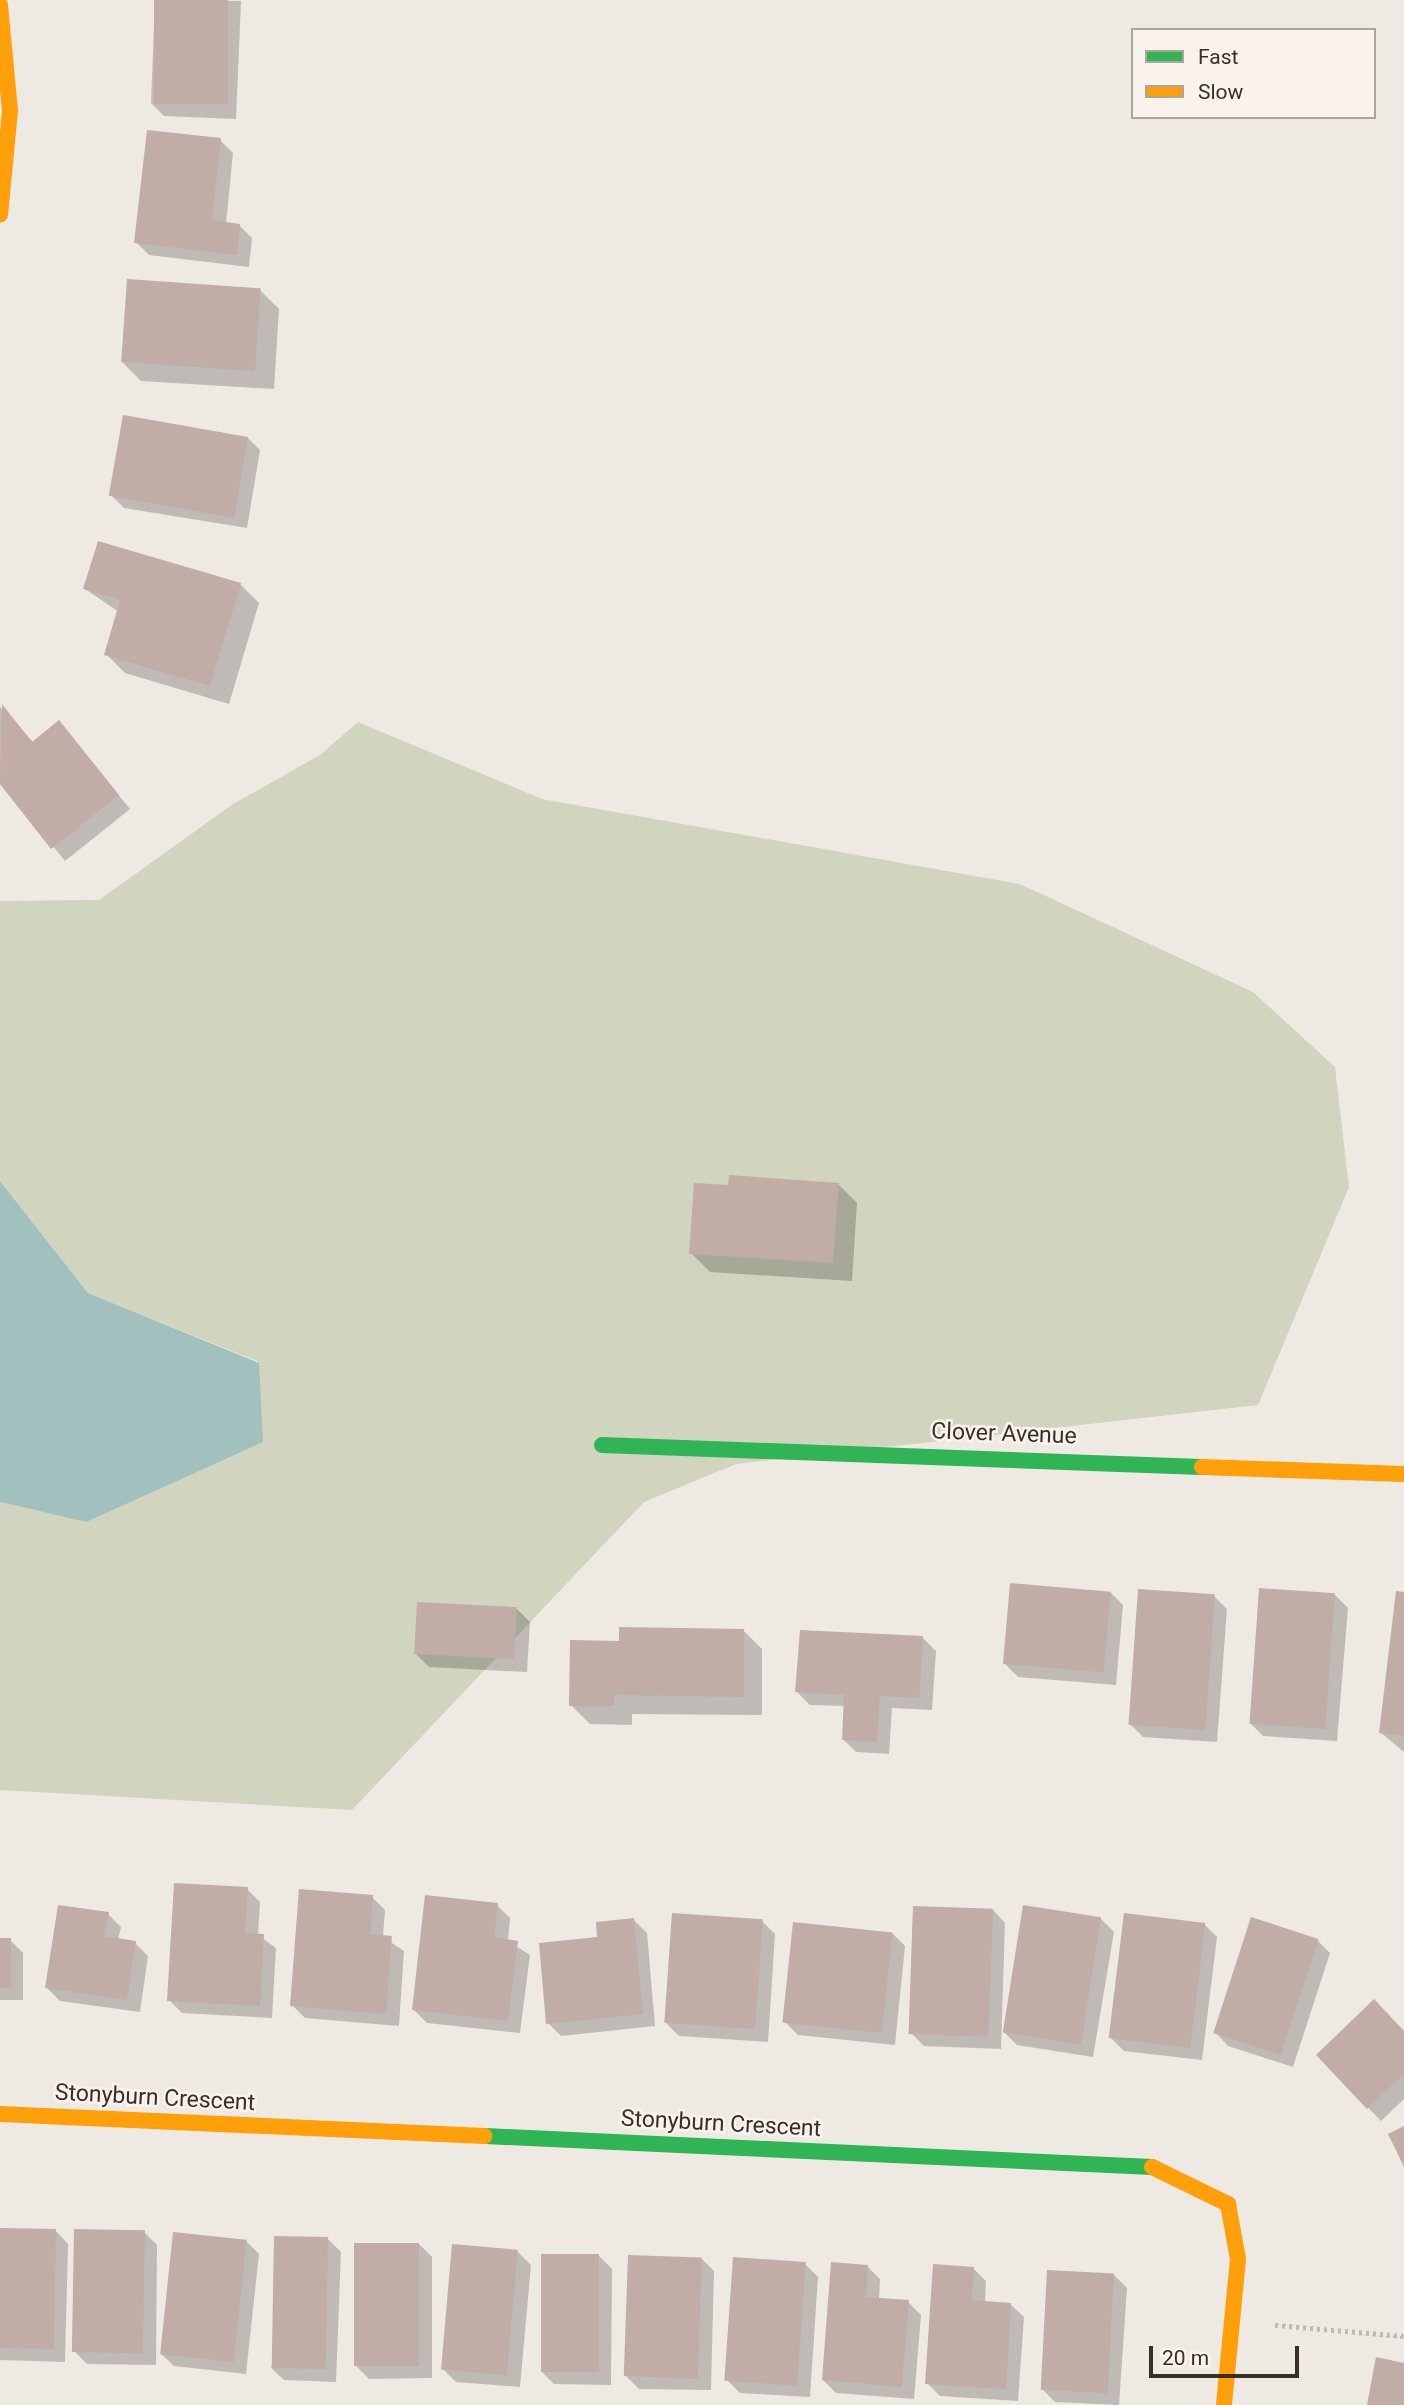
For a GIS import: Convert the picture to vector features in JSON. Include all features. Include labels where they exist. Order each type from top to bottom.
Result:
[{"type":"street","points":[[0,5],[10,111],[0,215]]},
{"type":"street","name":"Clover Avenue","points":[[602,1445],[1404,1474]]},
{"type":"street","name":"Stonyburn Crescent","points":[[0,2114],[1162,2167],[1228,2204],[1238,2259],[1224,2405]]},
{"type":"path","points":[[1233,2322],[1404,2336]]},
{"type":"green space","points":[[358,722],[542,799],[1020,884],[1253,992],[1335,1067],[1349,1187],[1258,1405],[736,1464],[644,1502],[352,1810],[0,1790],[0,1502],[86,1522],[259,1362],[88,1293],[0,1181],[0,901],[99,900],[233,804],[320,755]]},
{"type":"water","points":[[0,1181],[88,1293],[259,1363],[263,1442],[86,1522],[0,1502]]},
{"type":"building","points":[[154,0],[228,0],[228,104],[154,104]]},
{"type":"building","points":[[147,130],[221,138],[212,220],[240,224],[237,255],[134,243]]},
{"type":"building","points":[[127,279],[261,288],[255,371],[121,362]]},
{"type":"building","points":[[123,415],[248,437],[234,518],[109,496]]},
{"type":"building","points":[[98,541],[241,583],[210,686],[104,655],[120,600],[83,589]]},
{"type":"building","points":[[2,704],[32,742],[59,720],[119,795],[51,849],[0,784]]},
{"type":"building","points":[[729,1175],[839,1183],[833,1263],[689,1254],[694,1183],[728,1185]]},
{"type":"building","points":[[1010,1583],[1111,1592],[1104,1672],[1003,1664]]},
{"type":"building","points":[[1259,1588],[1335,1593],[1325,1729],[1250,1724]]},
{"type":"building","points":[[1138,1589],[1215,1594],[1205,1730],[1129,1725]]},
{"type":"building","points":[[1396,1591],[1404,1592],[1404,1736],[1379,1733]]},
{"type":"building","points":[[417,1602],[517,1607],[514,1659],[414,1654]]},
{"type":"building","points":[[619,1627],[744,1629],[744,1697],[614,1695],[614,1706],[569,1706],[570,1640],[619,1641]]},
{"type":"building","points":[[800,1630],[923,1636],[919,1698],[880,1696],[877,1742],[842,1740],[844,1695],[795,1692]]},
{"type":"building","points":[[174,1883],[248,1887],[245,1933],[264,1934],[260,2006],[167,2001]]},
{"type":"building","points":[[299,1889],[373,1895],[370,1934],[392,1936],[386,2014],[290,2006]]},
{"type":"building","points":[[425,1895],[498,1903],[494,1937],[518,1941],[508,2021],[412,2010]]},
{"type":"building","points":[[58,1905],[109,1912],[104,1936],[136,1941],[127,2000],[45,1988]]},
{"type":"building","points":[[1023,1905],[1101,1917],[1081,2045],[1003,2032]]},
{"type":"building","points":[[913,1906],[993,1909],[988,2037],[909,2034]]},
{"type":"building","points":[[672,1913],[763,1919],[755,2029],[664,2023]]},
{"type":"building","points":[[1124,1913],[1205,1923],[1190,2048],[1109,2038]]},
{"type":"building","points":[[1251,1917],[1319,1939],[1281,2055],[1213,2033]]},
{"type":"building","points":[[634,1918],[643,2014],[546,2024],[539,1943],[597,1937],[596,1922]]},
{"type":"building","points":[[793,1922],[892,1932],[882,2033],[782,2022]]},
{"type":"building","points":[[0,1938],[11,1938],[11,1988],[0,1988]]},
{"type":"building","points":[[1374,1999],[1404,2031],[1404,2074],[1367,2109],[1316,2055]]},
{"type":"building","points":[[1404,2126],[1404,2167],[1388,2134]]},
{"type":"building","points":[[0,2228],[56,2229],[54,2349],[0,2348]]},
{"type":"building","points":[[74,2229],[145,2230],[143,2353],[72,2352]]},
{"type":"building","points":[[173,2232],[247,2240],[234,2362],[160,2354]]},
{"type":"building","points":[[274,2236],[328,2237],[326,2369],[272,2368]]},
{"type":"building","points":[[354,2243],[419,2243],[419,2366],[354,2366]]},
{"type":"building","points":[[452,2244],[518,2250],[507,2375],[441,2370]]},
{"type":"building","points":[[541,2254],[599,2254],[599,2372],[541,2372]]},
{"type":"building","points":[[628,2255],[702,2258],[698,2379],[624,2376]]},
{"type":"building","points":[[733,2257],[806,2262],[797,2386],[724,2381]]},
{"type":"building","points":[[831,2262],[868,2265],[866,2297],[909,2300],[902,2387],[822,2380]]},
{"type":"building","points":[[933,2264],[974,2267],[972,2300],[1011,2303],[1006,2389],[925,2384]]},
{"type":"building","points":[[1047,2270],[1114,2274],[1108,2393],[1041,2390]]},
{"type":"building","points":[[1376,2357],[1404,2363],[1404,2405],[1367,2405]]},
{"type":"traffic: fast","points":[[602,1445],[1202,1467]]},
{"type":"traffic: fast","points":[[485,2136],[1152,2167]]},
{"type":"traffic: slow","points":[[0,5],[10,111],[0,215]]},
{"type":"traffic: slow","points":[[1202,1467],[1404,1474]]},
{"type":"traffic: slow","points":[[0,2114],[485,2136]]},
{"type":"traffic: slow","points":[[1152,2167],[1228,2204],[1238,2259],[1224,2405]]}]
